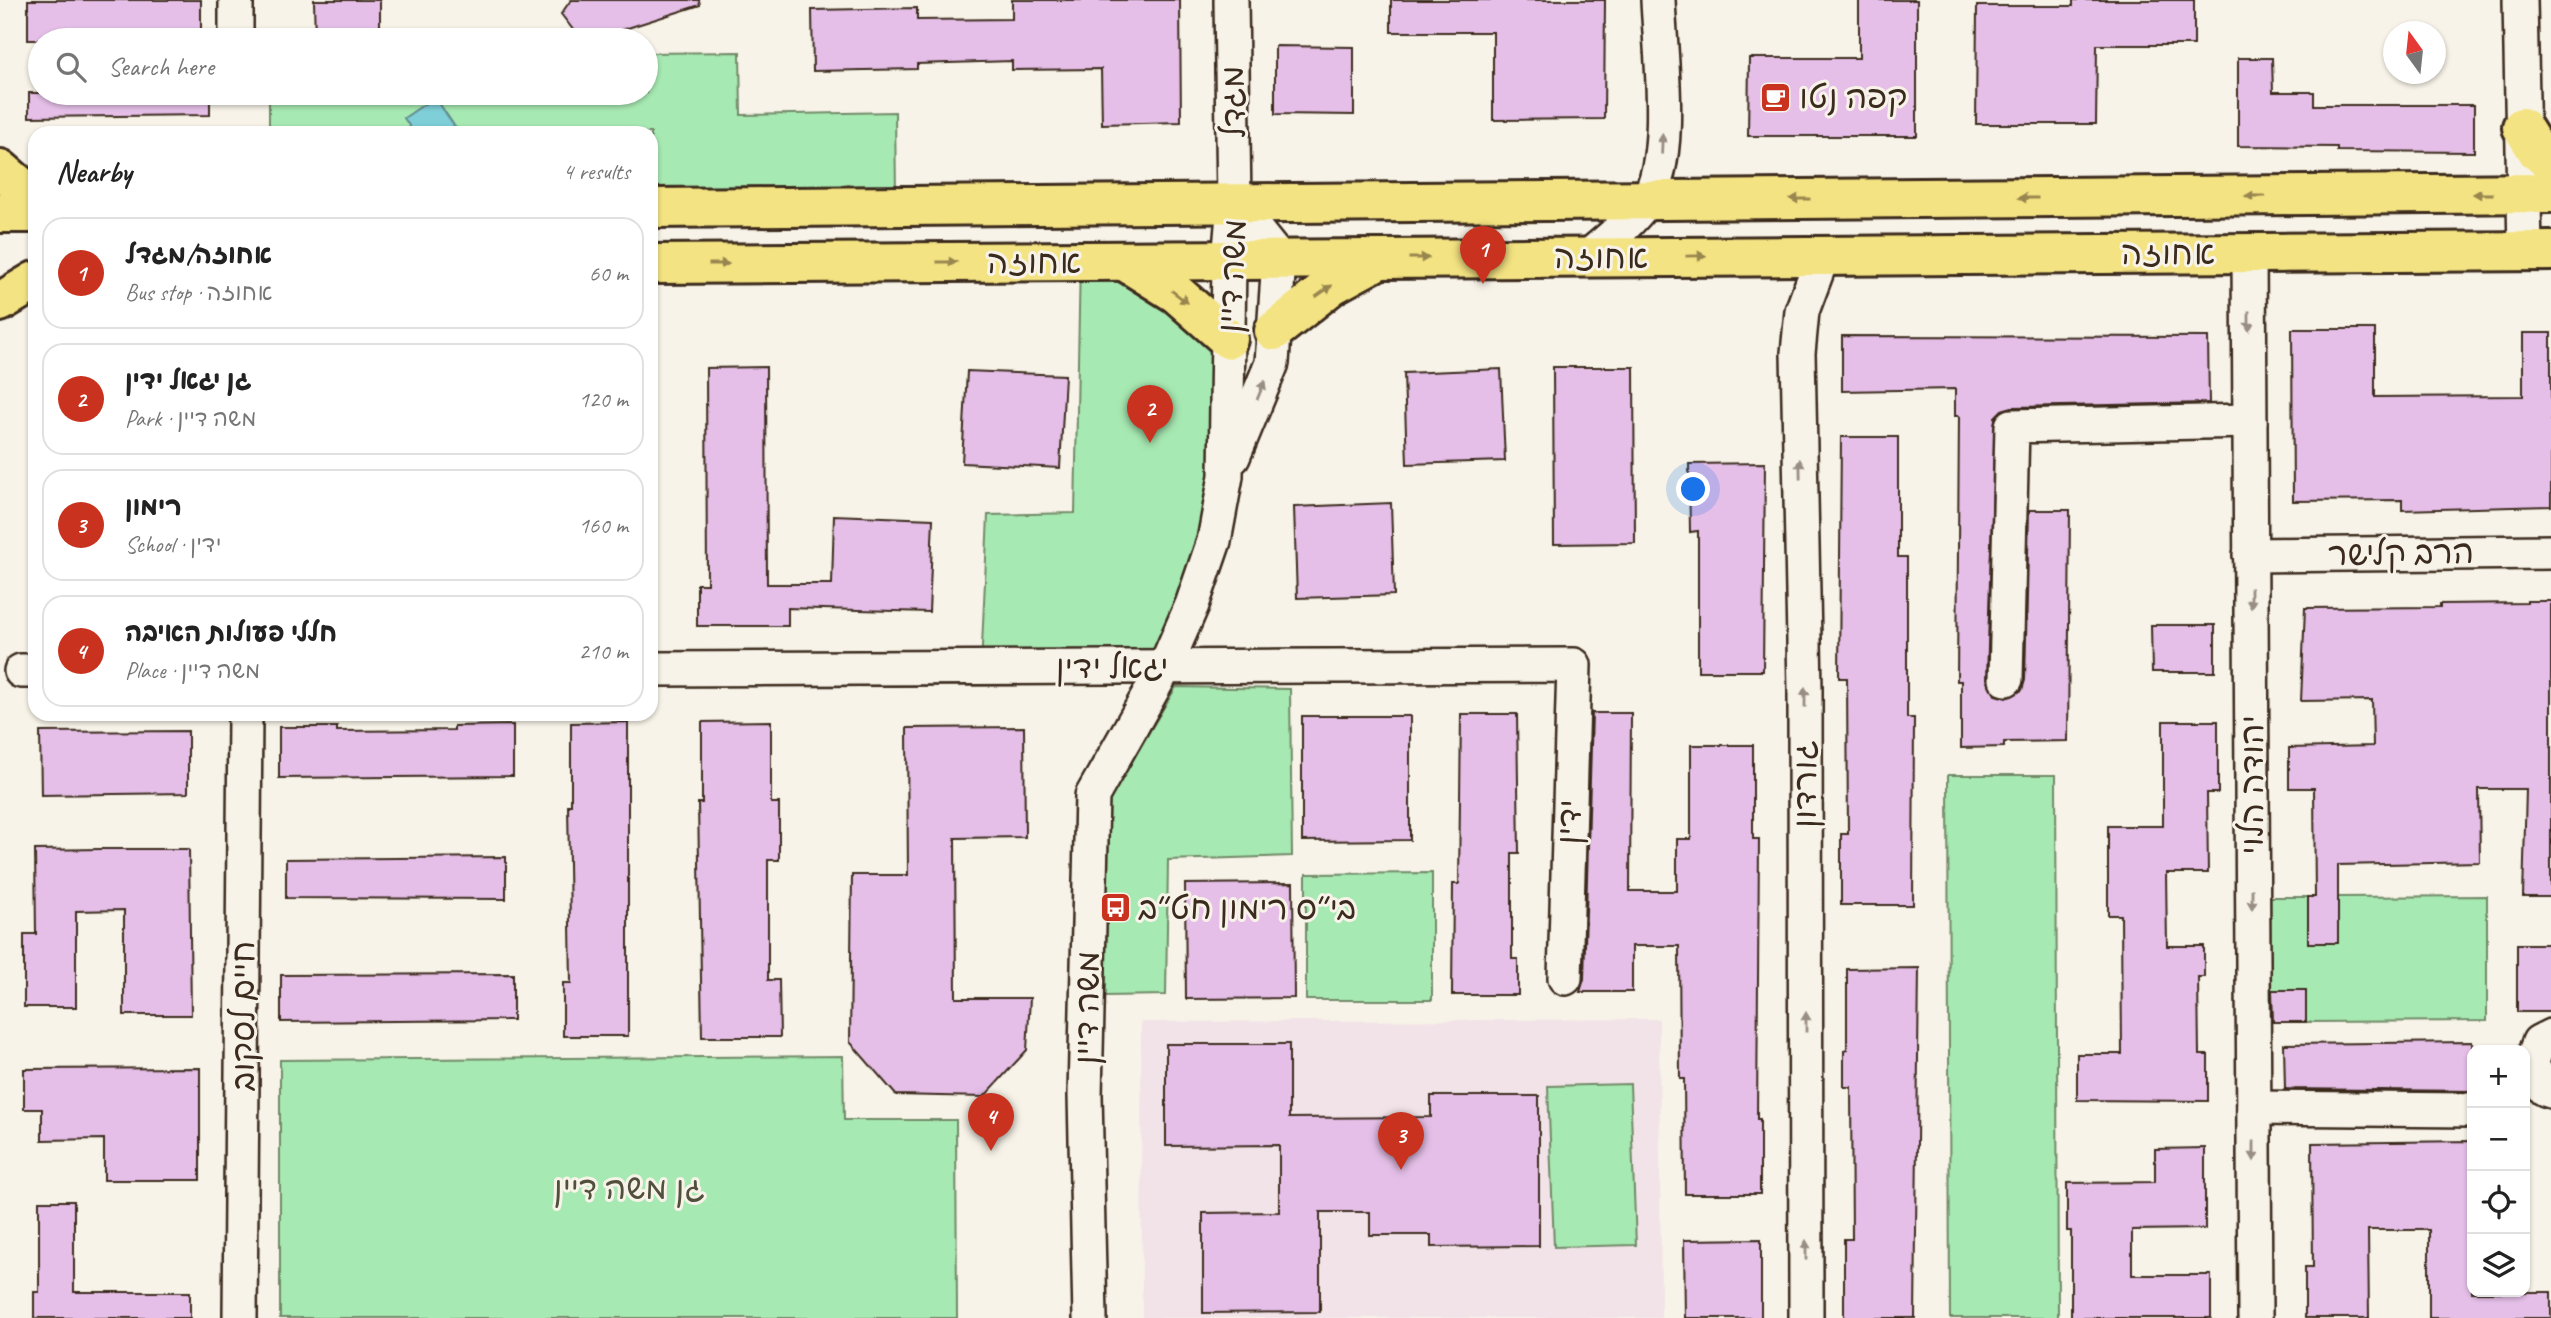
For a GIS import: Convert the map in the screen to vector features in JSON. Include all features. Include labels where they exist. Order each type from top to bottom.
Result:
[{"type":"main road","points":[[2522,127],[2537,151],[2551,163]]},
{"type":"main road","points":[[0,169],[28,193]]},
{"type":"main road","name":"אחוזה","points":[[658,208],[2537,194]]},
{"type":"main road","points":[[0,213],[28,213]]},
{"type":"main road","name":"אחוזה","points":[[658,264],[2538,251]]},
{"type":"main road","points":[[1274,331],[1332,285],[1379,258]]},
{"type":"main road","points":[[1126,262],[1177,293],[1228,339]]},
{"type":"main road","points":[[0,268],[28,268]]},
{"type":"main road","points":[[0,302],[28,285]]},
{"type":"street","points":[[236,0],[236,28]]},
{"type":"street","name":"מגדל","points":[[1231,0],[1234,203]]},
{"type":"street","points":[[1588,257],[1646,201],[1658,174],[1663,148],[1658,0]]},
{"type":"street","points":[[2520,0],[2522,127],[2537,194],[2538,251]]},
{"type":"street","name":"משה דיין","points":[[1226,476],[1272,363],[1279,259],[1234,203]]},
{"type":"street","name":"משה דיין","points":[[1090,1318],[1085,1095],[1092,796],[1165,667],[1214,541],[1226,476],[1229,261],[1234,203]]},
{"type":"street","name":"יהודה הלוי","points":[[2249,253],[2255,1318]]},
{"type":"street","name":"גורדון","points":[[1806,1318],[1805,689],[1798,353],[1802,311],[1824,255]]},
{"type":"street","points":[[2006,679],[2012,426],[2250,421]]},
{"type":"street","name":"הרב קלישר","points":[[2250,555],[2551,552]]},
{"type":"street","name":"יגאל ידין","points":[[658,669],[1574,665]]},
{"type":"street","name":"ידין","points":[[1564,978],[1574,665]]},
{"type":"street","name":"חיים לסקוב","points":[[240,1318],[245,721]]},
{"type":"street","points":[[2540,1094],[2531,1064],[2539,1042],[2551,1036]]},
{"type":"street","points":[[2254,1108],[2467,1110]]},
{"type":"shaded area","points":[[1659,1019],[1661,1318],[1142,1318],[1141,1022]]},
{"type":"green space","points":[[740,52],[741,115],[895,112],[896,194],[658,197],[658,126],[269,126],[269,105],[658,105],[658,53]]},
{"type":"green space","points":[[1080,261],[1126,262],[1228,339],[1221,499],[1165,667],[981,668],[988,515],[1075,513]]},
{"type":"green space","points":[[1176,687],[1290,689],[1292,856],[1168,860],[1166,995],[1105,996],[1109,800]]},
{"type":"green space","points":[[1948,775],[2056,775],[2058,1318],[1950,1318]]},
{"type":"green space","points":[[1432,873],[1432,1000],[1306,1000],[1306,874]]},
{"type":"green space","points":[[2487,896],[2487,1021],[2306,1022],[2306,990],[2269,990],[2268,897],[2308,897],[2309,943],[2338,942],[2338,897]]},
{"type":"green space","name":"גן משה דיין","points":[[843,1056],[844,1120],[956,1120],[957,1318],[280,1318],[280,1060]]},
{"type":"green space","points":[[1630,1084],[1636,1245],[1554,1247],[1548,1086]]},
{"type":"water","points":[[423,105],[440,105],[454,126],[409,126],[404,118]]},
{"type":"building","points":[[28,0],[201,0],[201,28],[28,28]]},
{"type":"building","points":[[314,0],[380,0],[380,28],[315,28]]},
{"type":"building","points":[[571,0],[699,0],[700,5],[628,28],[572,28],[561,14]]},
{"type":"building","points":[[1012,0],[1180,0],[1181,122],[1102,124],[1101,69],[1012,70],[1012,61],[917,64],[917,69],[813,71],[812,10],[917,8],[917,20],[1012,19]]},
{"type":"building","points":[[1391,0],[1605,0],[1604,119],[1493,120],[1493,32],[1391,32]]},
{"type":"building","points":[[1859,0],[1917,0],[1917,136],[1748,136],[1749,58],[1859,58]]},
{"type":"building","points":[[2073,0],[2194,0],[2194,45],[2097,45],[2096,124],[1976,124],[1977,6],[2073,6]]},
{"type":"building","points":[[1275,46],[1354,47],[1354,115],[1275,114]]},
{"type":"building","points":[[2238,58],[2272,58],[2273,92],[2314,92],[2314,105],[2474,105],[2474,152],[2337,151],[2337,147],[2238,146]]},
{"type":"building","points":[[29,105],[210,105],[210,115],[29,117]]},
{"type":"building","points":[[2292,329],[2375,329],[2375,397],[2523,396],[2523,333],[2551,333],[2551,506],[2402,510],[2402,500],[2293,501]]},
{"type":"building","points":[[1842,336],[2208,337],[2209,403],[2012,407],[2002,410],[1995,417],[1987,679],[1995,695],[2006,698],[2022,690],[2025,680],[2029,510],[2070,510],[2068,741],[2004,742],[2004,747],[1961,748],[1961,681],[1957,681],[1959,416],[1955,416],[1955,389],[1842,391]]},
{"type":"building","points":[[766,367],[767,584],[832,584],[834,515],[933,519],[929,612],[788,608],[788,626],[697,626],[697,584],[707,584],[706,368]]},
{"type":"building","points":[[1553,367],[1634,367],[1635,543],[1554,544]]},
{"type":"building","points":[[1501,369],[1505,461],[1407,464],[1404,373]]},
{"type":"building","points":[[967,371],[1065,375],[1060,468],[962,463]]},
{"type":"building","points":[[1841,437],[1898,437],[1898,557],[1907,557],[1907,718],[1914,718],[1913,905],[1841,905],[1841,834],[1848,834],[1847,678],[1839,678]]},
{"type":"building","points":[[1765,463],[1763,671],[1698,671],[1698,531],[1690,532],[1689,464]]},
{"type":"building","points":[[1391,503],[1394,595],[1297,598],[1294,507]]},
{"type":"building","points":[[2551,601],[2551,897],[2523,897],[2526,789],[2479,789],[2480,862],[2338,865],[2338,943],[2308,943],[2308,897],[2315,897],[2314,788],[2289,788],[2289,748],[2373,746],[2372,700],[2301,701],[2305,608],[2440,607],[2440,604]]},
{"type":"building","points":[[2151,625],[2215,625],[2215,672],[2152,672]]},
{"type":"building","points":[[1592,713],[1631,713],[1630,891],[1677,891],[1677,839],[1691,839],[1691,745],[1753,745],[1753,839],[1759,839],[1757,1119],[1760,1119],[1760,1194],[1685,1194],[1684,1079],[1680,1079],[1679,946],[1632,946],[1632,992],[1580,992],[1584,979]]},
{"type":"building","points":[[1461,714],[1517,714],[1519,853],[1512,853],[1512,959],[1518,959],[1518,995],[1452,995],[1453,884],[1459,884]]},
{"type":"building","points":[[1302,716],[1410,716],[1410,840],[1302,841]]},
{"type":"building","points":[[771,721],[771,803],[779,803],[779,860],[768,860],[768,980],[779,980],[780,1037],[702,1037],[698,803],[702,803],[702,722]]},
{"type":"building","points":[[2163,721],[2218,721],[2218,793],[2207,793],[2208,873],[2166,873],[2167,946],[2204,946],[2204,977],[2198,977],[2199,1055],[2208,1055],[2208,1101],[2077,1100],[2077,1054],[2122,1054],[2121,915],[2108,915],[2108,826],[2163,826]]},
{"type":"building","points":[[628,722],[628,1036],[563,1036],[563,983],[571,983],[568,805],[571,805],[571,723]]},
{"type":"building","points":[[513,725],[513,776],[279,778],[279,727],[337,727],[337,731],[454,730],[454,726]]},
{"type":"building","points":[[1024,727],[1025,837],[955,838],[956,998],[1030,998],[1027,1050],[984,1097],[896,1095],[850,1042],[852,875],[908,875],[907,728]]},
{"type":"building","points":[[188,731],[188,793],[41,795],[40,732]]},
{"type":"building","points":[[189,849],[191,1015],[124,1015],[124,910],[76,911],[76,1007],[24,1007],[24,934],[36,934],[35,850]]},
{"type":"building","points":[[506,857],[506,899],[286,898],[286,859]]},
{"type":"building","points":[[1293,883],[1294,998],[1186,999],[1185,884]]},
{"type":"building","points":[[2517,944],[2551,944],[2551,1012],[2517,1012]]},
{"type":"building","points":[[1919,968],[1915,1318],[1844,1318],[1844,1239],[1852,1239],[1851,1087],[1844,1087],[1847,969]]},
{"type":"building","points":[[513,974],[513,1020],[281,1022],[281,975]]},
{"type":"building","points":[[2272,990],[2306,990],[2306,1022],[2273,1022]]},
{"type":"building","points":[[2472,1042],[2472,1045],[2467,1045],[2467,1091],[2285,1089],[2284,1044]]},
{"type":"building","points":[[1166,1044],[1289,1044],[1289,1118],[1431,1117],[1431,1096],[1539,1096],[1539,1246],[1431,1247],[1431,1235],[1370,1235],[1370,1212],[1320,1212],[1320,1312],[1203,1313],[1203,1213],[1279,1212],[1279,1145],[1166,1146]]},
{"type":"building","points":[[200,1068],[200,1180],[104,1180],[104,1139],[42,1140],[42,1109],[24,1109],[24,1069]]},
{"type":"building","points":[[2467,1141],[2467,1297],[2530,1297],[2530,1292],[2551,1292],[2551,1318],[2429,1318],[2429,1230],[2368,1230],[2369,1318],[2305,1318],[2305,1267],[2313,1267],[2312,1143]]},
{"type":"building","points":[[2205,1148],[2205,1229],[2132,1230],[2132,1275],[2211,1275],[2211,1318],[2071,1318],[2071,1231],[2067,1231],[2067,1183],[2155,1182],[2155,1149]]},
{"type":"building","points":[[39,1201],[74,1201],[74,1292],[190,1292],[190,1318],[34,1318],[34,1292],[39,1292]]},
{"type":"building","points":[[1761,1239],[1761,1318],[1685,1318],[1684,1240]]},
{"type":"place","name":"קפה נטו","points":[[1776,97]]},
{"type":"place","name":"אחוזה/מגדל","points":[[1483,284]]},
{"type":"place","name":"גן יגאל ידין","points":[[1150,443]]},
{"type":"place","name":"בי״ס רימון חט״ב","points":[[1115,908]]},
{"type":"place","name":"חללי פעולות האיבה","points":[[991,1151]]},
{"type":"place","name":"רימון","points":[[1401,1170]]}]
